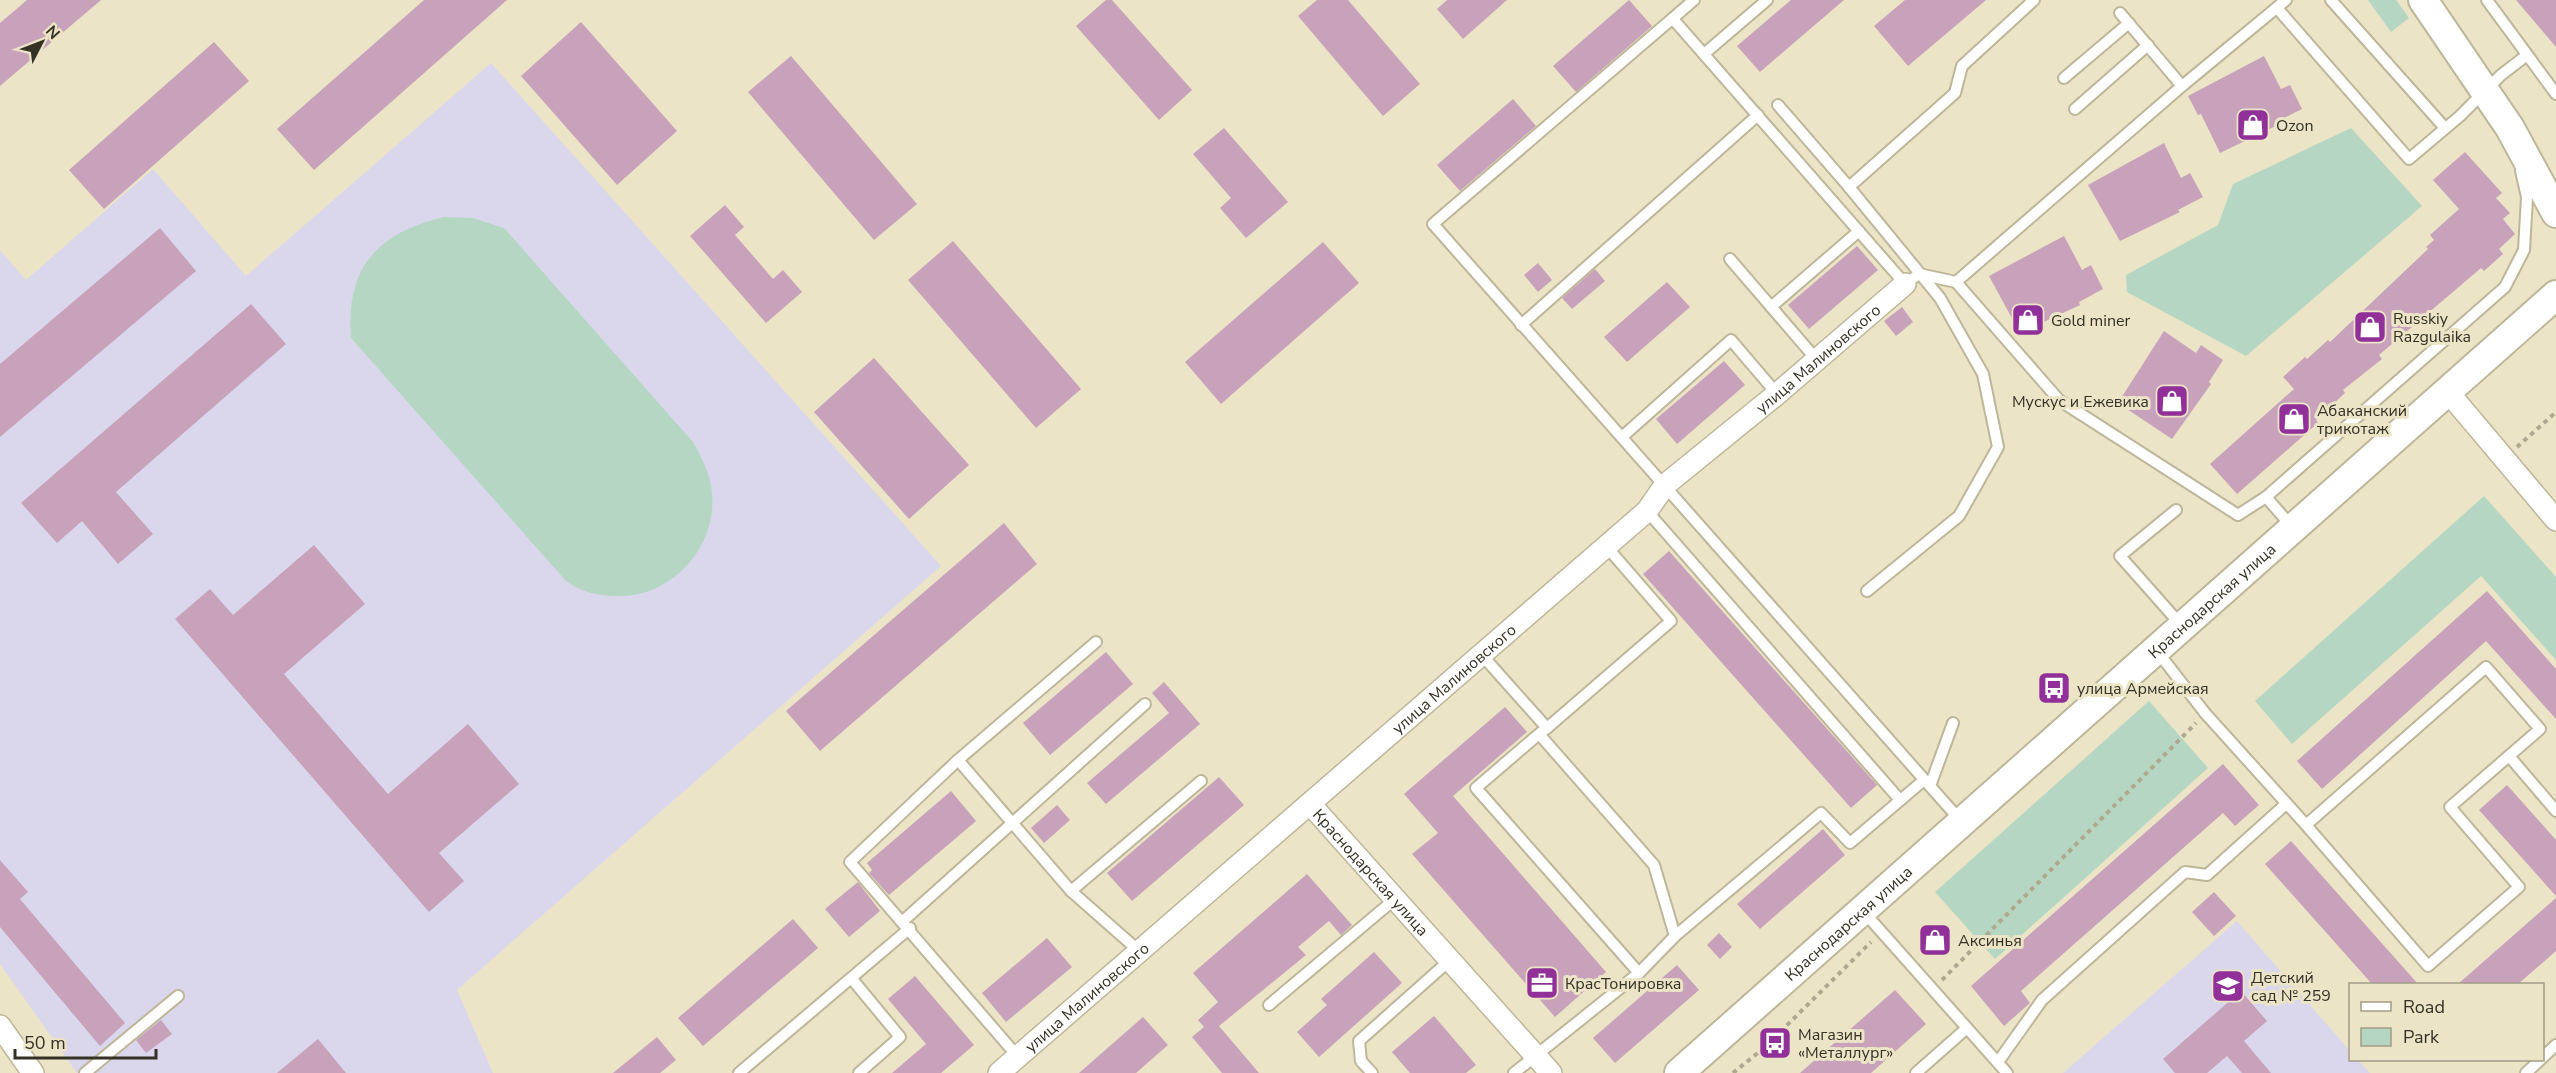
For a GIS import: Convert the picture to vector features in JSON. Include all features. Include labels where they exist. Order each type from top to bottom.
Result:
[{"type":"main road","points":[[2422,0],[2510,128],[2556,213]]},
{"type":"main road","points":[[2510,128],[2556,172]]},
{"type":"main road","name":"Краснодарская улица","points":[[1679,1073],[2556,295]]},
{"type":"street","name":"улица Малиновского","points":[[999,1073],[1311,805],[1647,511],[1665,485],[1777,394],[1912,279]]},
{"type":"street","points":[[2448,392],[2556,520]]},
{"type":"street","name":"Краснодарская улица","points":[[1311,805],[1551,1073]]},
{"type":"street","points":[[0,1026],[33,1073]]},
{"type":"lane","points":[[1694,0],[1433,224],[1962,823]]},
{"type":"lane","points":[[1704,54],[1767,0]]},
{"type":"lane","points":[[1849,188],[1955,93],[1962,66],[2034,0]]},
{"type":"lane","points":[[1912,279],[1956,282],[2182,86],[2286,0]]},
{"type":"lane","points":[[2331,0],[2445,129]]},
{"type":"lane","points":[[2487,0],[2556,94]]},
{"type":"lane","points":[[2277,8],[2409,159],[2445,129],[2501,75],[2528,56]]},
{"type":"lane","points":[[2120,13],[2182,86]]},
{"type":"lane","points":[[1673,19],[1859,231],[1912,279],[1940,298],[1983,374],[1998,447],[1959,516],[1868,591]]},
{"type":"lane","points":[[2064,78],[2128,23]]},
{"type":"lane","points":[[2075,109],[2148,45]]},
{"type":"lane","points":[[1778,105],[1849,188],[1912,279]]},
{"type":"lane","points":[[1521,325],[1758,115]]},
{"type":"lane","points":[[1956,282],[2059,400],[2238,515],[2266,497],[2505,286],[2524,250],[2527,197],[2510,128]]},
{"type":"lane","points":[[1771,307],[1859,231]]},
{"type":"lane","points":[[1730,259],[1816,359]]},
{"type":"lane","points":[[1622,437],[1731,340],[1777,394]]},
{"type":"lane","points":[[2266,497],[2294,529]]},
{"type":"lane","points":[[2176,510],[2120,556],[2184,627]]},
{"type":"lane","points":[[1647,511],[1900,800]]},
{"type":"lane","points":[[1606,546],[1671,621],[1476,788],[1639,973]]},
{"type":"lane","points":[[1018,1057],[850,862],[958,760],[1096,642]]},
{"type":"lane","points":[[2157,651],[2205,713],[2428,966],[2519,887],[2450,807],[2540,729],[2486,667],[2306,825]]},
{"type":"lane","points":[[1481,654],[1653,865],[1675,936]]},
{"type":"lane","points":[[739,1073],[852,979],[1013,823],[1145,704]]},
{"type":"lane","points":[[1514,1073],[1639,973],[1675,936],[1821,813],[1850,843],[1900,800],[1927,783],[1953,723]]},
{"type":"lane","points":[[2509,756],[2556,811]]},
{"type":"lane","points":[[958,760],[1071,891],[1139,951]]},
{"type":"lane","points":[[1071,891],[1201,781]]},
{"type":"lane","points":[[1998,1062],[2050,992],[2185,872],[2207,875],[2286,804]]},
{"type":"lane","points":[[1269,1005],[1395,899]]},
{"type":"lane","points":[[1863,910],[2007,1073]]},
{"type":"lane","points":[[1372,1073],[1362,1061],[1359,1041],[1450,960]]},
{"type":"lane","points":[[852,979],[900,1037],[859,1073]]},
{"type":"lane","points":[[85,1073],[178,996]]},
{"type":"lane","points":[[1916,1073],[1967,1028]]},
{"type":"lane","points":[[2544,1056],[2556,1045]]},
{"type":"lane","points":[[2526,1073],[2539,1061]]},
{"type":"path","points":[[2506,458],[2556,412]]},
{"type":"path","points":[[1933,989],[2205,713]]},
{"type":"path","points":[[1733,1073],[1764,1048],[1882,931]]},
{"type":"shaded area","points":[[491,63],[941,566],[457,990],[493,1073],[77,1073],[0,964],[0,250],[26,280],[153,169],[246,276]]},
{"type":"shaded area","name":"Детский сад № 259","points":[[2237,921],[2349,1050],[2349,1061],[2359,1061],[2370,1073],[2063,1073]]},
{"type":"green space","points":[[2368,0],[2396,0],[2409,18],[2391,32]]},
{"type":"green space","points":[[2351,128],[2422,206],[2246,356],[2127,292],[2126,275],[2218,225],[2233,184]]},
{"type":"green space","points":[[444,217],[473,218],[504,228],[693,442],[705,466],[711,486],[712,512],[708,531],[700,548],[689,563],[660,586],[642,593],[623,596],[593,593],[566,581],[351,338],[354,291],[360,273],[370,257],[401,233]]},
{"type":"green space","points":[[2484,496],[2556,577],[2556,660],[2481,576],[2292,744],[2255,701]]},
{"type":"green space","points":[[2149,701],[2208,768],[1995,959],[1935,892]]},
{"type":"building","points":[[27,0],[101,0],[0,86],[0,23]]},
{"type":"building","points":[[424,0],[507,0],[314,170],[277,129]]},
{"type":"building","points":[[1106,0],[1112,0],[1192,90],[1159,120],[1076,26]]},
{"type":"building","points":[[1317,0],[1348,0],[1420,84],[1383,116],[1298,16]]},
{"type":"building","points":[[1447,0],[1507,0],[1463,39],[1437,9]]},
{"type":"building","points":[[1629,0],[1652,26],[1576,92],[1553,66]]},
{"type":"building","points":[[1791,0],[1844,0],[1760,72],[1737,46]]},
{"type":"building","points":[[1905,0],[1986,0],[1908,66],[1874,26]]},
{"type":"building","points":[[2516,0],[2556,0],[2556,47]]},
{"type":"building","points":[[581,22],[677,131],[617,185],[521,76]]},
{"type":"building","points":[[214,42],[249,81],[104,209],[69,170]]},
{"type":"building","points":[[791,56],[917,204],[874,240],[748,92]]},
{"type":"building","points":[[2264,56],[2281,89],[2290,85],[2302,109],[2278,121],[2280,124],[2220,153],[2201,114],[2198,115],[2188,96]]},
{"type":"building","points":[[1513,99],[1536,126],[1460,191],[1437,165]]},
{"type":"building","points":[[1224,128],[1288,202],[1246,238],[1220,208],[1231,198],[1193,154]]},
{"type":"building","points":[[2164,143],[2181,178],[2190,173],[2203,197],[2178,210],[2180,212],[2120,241],[2088,185]]},
{"type":"building","points":[[2465,152],[2502,193],[2496,198],[2510,213],[2503,219],[2515,234],[2499,249],[2503,254],[2484,271],[2481,268],[2379,355],[2382,359],[2343,390],[2345,393],[2316,420],[2318,423],[2237,494],[2210,464],[2294,389],[2283,377],[2305,357],[2307,359],[2328,340],[2330,342],[2428,249],[2426,247],[2434,240],[2430,235],[2459,209],[2433,180]]},
{"type":"building","points":[[725,205],[744,227],[735,235],[773,279],[783,270],[802,292],[766,323],[690,236]]},
{"type":"building","points":[[160,228],[196,271],[0,437],[0,364]]},
{"type":"building","points":[[2064,236],[2082,270],[2091,265],[2103,289],[2079,302],[2080,305],[2020,333],[1989,276]]},
{"type":"building","points":[[953,241],[1081,389],[1036,428],[908,280]]},
{"type":"building","points":[[1323,242],[1359,283],[1221,404],[1185,362]]},
{"type":"building","points":[[1857,246],[1878,270],[1809,329],[1788,305]]},
{"type":"building","points":[[1538,263],[1552,280],[1538,292],[1524,275]]},
{"type":"building","points":[[1595,269],[1605,281],[1572,309],[1562,298]]},
{"type":"building","points":[[1667,282],[1690,307],[1627,362],[1604,337]]},
{"type":"building","points":[[251,304],[286,344],[116,492],[153,534],[118,564],[82,521],[57,543],[21,503]]},
{"type":"building","points":[[1902,307],[1913,322],[1896,336],[1884,321]]},
{"type":"building","points":[[2164,331],[2196,353],[2201,345],[2223,360],[2209,382],[2211,384],[2172,439],[2118,403]]},
{"type":"building","points":[[874,358],[969,465],[909,519],[814,412]]},
{"type":"building","points":[[1724,361],[1745,385],[1677,444],[1656,419]]},
{"type":"building","points":[[1004,523],[1037,564],[820,751],[786,711]]},
{"type":"building","points":[[314,545],[365,604],[284,674],[388,794],[468,724],[519,784],[439,853],[464,881],[429,912],[175,619],[210,589],[233,615]]},
{"type":"building","points":[[1669,551],[1877,785],[1851,808],[1643,574]]},
{"type":"building","points":[[2487,591],[2556,669],[2556,719],[2486,641],[2322,789],[2297,761]]},
{"type":"building","points":[[1106,652],[1133,684],[1050,755],[1023,723]]},
{"type":"building","points":[[1164,682],[1200,724],[1106,804],[1087,783],[1169,713],[1152,693]]},
{"type":"building","points":[[1505,707],[1527,732],[1453,796],[1606,972],[1555,1017],[1412,854],[1438,833],[1404,794]]},
{"type":"building","points":[[2223,764],[2259,805],[2235,826],[2223,813],[2021,991],[2030,1003],[2004,1026],[1971,986]]},
{"type":"building","points":[[1219,777],[1244,805],[1132,901],[1107,873]]},
{"type":"building","points":[[2507,785],[2556,840],[2556,896],[2479,810]]},
{"type":"building","points":[[951,791],[976,821],[889,895],[869,873],[872,870],[867,863]]},
{"type":"building","points":[[1057,805],[1070,820],[1044,843],[1031,828]]},
{"type":"building","points":[[1823,829],[1845,855],[1760,929],[1737,904]]},
{"type":"building","points":[[2291,841],[2417,983],[2371,983],[2265,864]]},
{"type":"building","points":[[0,860],[28,892],[20,899],[125,1023],[100,1046],[0,927]]},
{"type":"building","points":[[1307,874],[1352,925],[1341,935],[1329,921],[1298,947],[1306,955],[1219,1026],[1259,1073],[1222,1073],[1192,1037],[1204,1027],[1198,1020],[1218,1002],[1193,973]]},
{"type":"building","points":[[858,882],[880,911],[849,937],[825,909]]},
{"type":"building","points":[[2214,892],[2236,916],[2214,936],[2192,912]]},
{"type":"building","points":[[2556,898],[2556,951],[2519,983],[2459,983]]},
{"type":"building","points":[[793,919],[818,948],[703,1046],[678,1018]]},
{"type":"building","name":"Аксинья","points":[[1934,927],[1948,942],[1936,953],[1922,938]]},
{"type":"building","points":[[1719,933],[1732,947],[1720,959],[1707,945]]},
{"type":"building","points":[[1047,938],[1072,967],[1006,1022],[982,993]]},
{"type":"building","points":[[1374,952],[1402,983],[1319,1057],[1297,1032],[1327,1005],[1321,999]]},
{"type":"building","points":[[1677,965],[1699,990],[1615,1063],[1593,1038]]},
{"type":"building","points":[[915,976],[974,1045],[941,1073],[892,1073],[926,1044],[888,999]]},
{"type":"building","points":[[1895,990],[1926,1024],[1871,1073],[1800,1073]]},
{"type":"building","points":[[2241,991],[2267,1021],[2244,1041],[2271,1073],[2242,1073],[2227,1056],[2207,1073],[2175,1073],[2163,1059]]},
{"type":"building","points":[[1434,1016],[1476,1065],[1466,1073],[1410,1073],[1392,1052]]},
{"type":"building","points":[[1143,1017],[1168,1045],[1136,1073],[1079,1073]]},
{"type":"building","points":[[161,1020],[172,1034],[146,1053],[136,1040]]},
{"type":"building","points":[[657,1037],[676,1060],[660,1073],[613,1073]]},
{"type":"building","points":[[318,1039],[346,1073],[277,1073]]},
{"type":"place","name":"Ozon","points":[[2253,125]]},
{"type":"place","name":"Gold miner","points":[[2028,320]]},
{"type":"place","name":"Russkiy Razgulaika","points":[[2370,327]]},
{"type":"place","name":"Мускус и Ежевика","points":[[2172,401]]},
{"type":"place","name":"Абаканский трикотаж","points":[[2294,419]]},
{"type":"place","name":"улица Армейская","points":[[2054,688]]},
{"type":"place","name":"Аксинья","points":[[1935,940]]},
{"type":"place","name":"КрасТонировка","points":[[1542,983]]},
{"type":"place","name":"Детский сад № 259","points":[[2228,986]]},
{"type":"place","name":"Магазин «Металлург»","points":[[1775,1043]]}]
